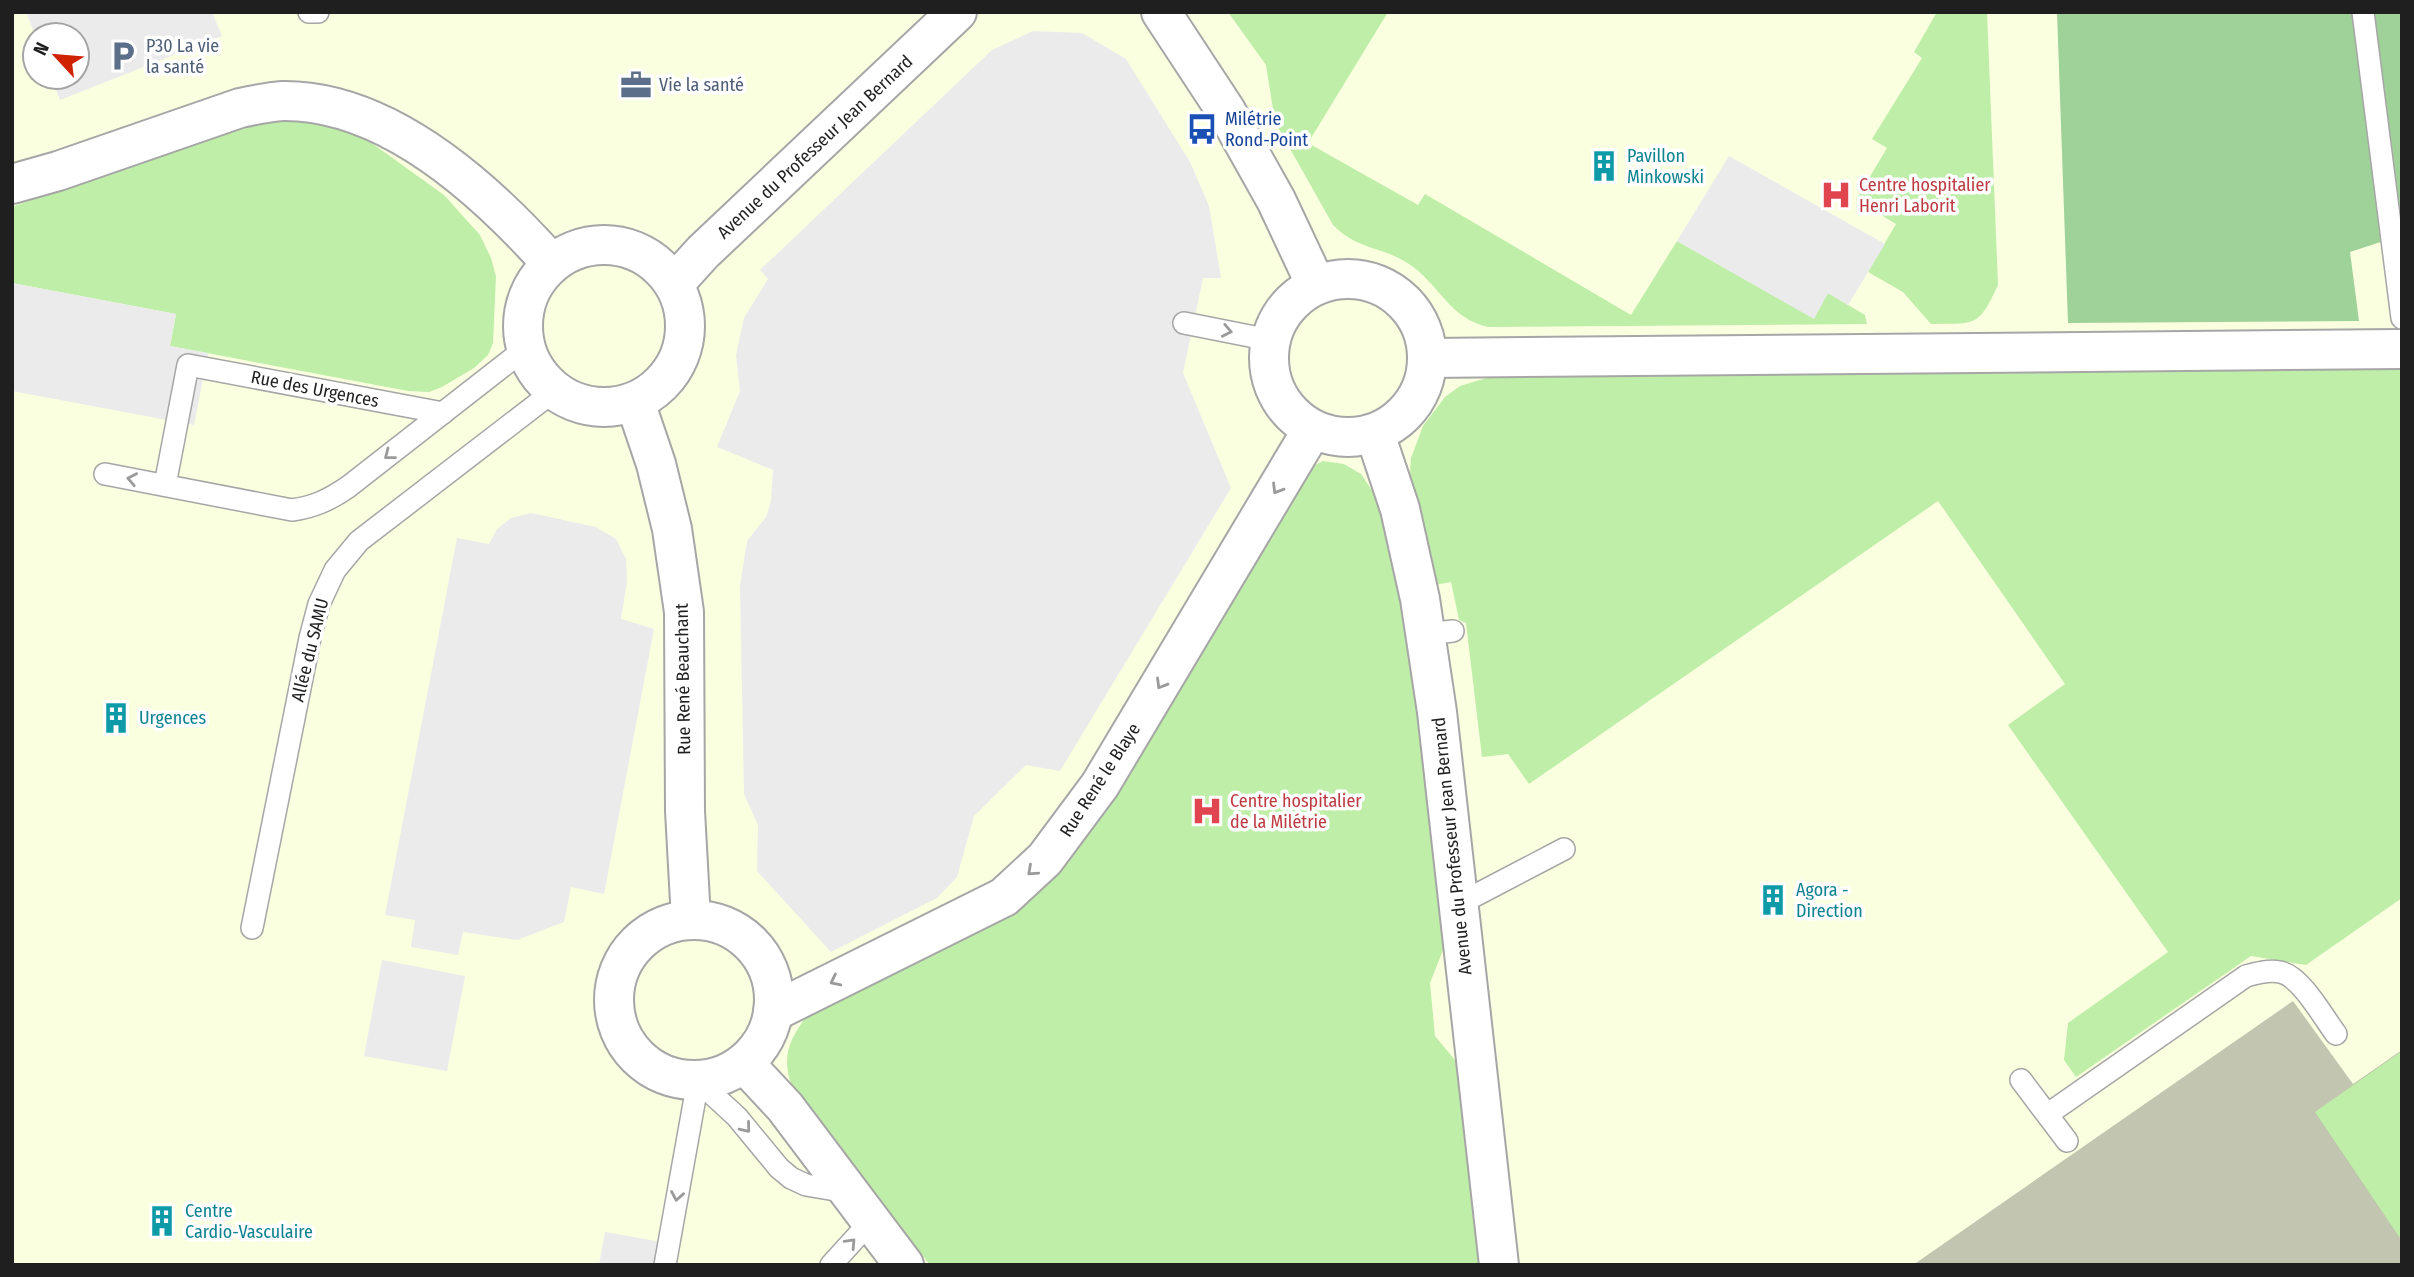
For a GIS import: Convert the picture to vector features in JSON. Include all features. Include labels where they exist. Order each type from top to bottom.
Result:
[{"type":"street","name":"Avenue du Professeur Jean Bernard","points":[[674,284],[703,252],[957,12]]},
{"type":"street","points":[[1161,12],[1226,111],[1276,200],[1316,285]]},
{"type":"street","points":[[12,184],[58,171],[240,108],[275,102],[307,103],[357,116],[402,135],[465,177],[520,227],[551,263]]},
{"type":"street","points":[[603,244],[631,249],[656,262],[674,284],[684,310],[685,338],[677,366],[659,388],[635,402],[607,409],[579,405],[554,391],[537,374],[526,348],[522,321],[531,289],[551,263],[576,249],[603,244]]},
{"type":"street","points":[[1339,279],[1358,279],[1381,286],[1401,299],[1416,316],[1423,333],[1428,358],[1424,382],[1413,404],[1397,422],[1375,434],[1354,438],[1333,437],[1312,430],[1295,418],[1281,402],[1272,382],[1268,361],[1270,340],[1280,317],[1296,298],[1316,285],[1339,279]]},
{"type":"street","points":[[1428,358],[2402,349]]},
{"type":"street","name":"Rue René Beauchant","points":[[635,402],[656,464],[672,529],[684,612],[685,811],[691,920]]},
{"type":"street","name":"Rue René le Blaye","points":[[774,1012],[1004,897],[1045,859],[1100,785],[1312,430]]},
{"type":"street","name":"Avenue du Professeur Jean Bernard","points":[[1375,434],[1439,632],[1459,904],[1499,1265]]},
{"type":"street","points":[[691,920],[715,923],[736,931],[754,947],[767,966],[774,988],[774,1012],[763,1040],[744,1063],[722,1076],[698,1081],[673,1078],[650,1068],[632,1051],[620,1031],[614,1010],[615,987],[622,966],[633,947],[650,933],[670,924],[691,920]]},
{"type":"street","points":[[744,1063],[785,1107],[904,1265]]},
{"type":"lane","points":[[309,12],[318,12]]},
{"type":"lane","points":[[2363,12],[2402,318]]},
{"type":"lane","points":[[1184,323],[1270,340]]},
{"type":"lane","points":[[105,474],[292,510],[313,507],[348,487],[526,348]]},
{"type":"lane","name":"Rue des Urgences","points":[[166,485],[188,365],[443,413]]},
{"type":"lane","name":"Allée du SAMU","points":[[252,928],[310,638],[319,604],[335,570],[359,541],[554,391]]},
{"type":"lane","points":[[1459,904],[1564,849]]},
{"type":"lane","points":[[2048,1114],[2246,976],[2262,971],[2282,972],[2298,982],[2336,1034]]},
{"type":"lane","points":[[2021,1080],[2067,1141]]},
{"type":"lane","points":[[698,1081],[737,1117],[779,1168],[791,1178],[860,1207],[831,1265]]},
{"type":"lane","points":[[665,1265],[698,1081]]},
{"type":"shaded area","name":"Centre hospitalier de la Milétrie","points":[[12,12],[2402,12],[2402,1265],[12,1265]]},
{"type":"shaded area","name":"P30 La vie la santé","points":[[26,12],[212,12],[222,36],[91,88],[91,21],[30,21]]},
{"type":"shaded area","points":[[1033,31],[1082,33],[1126,59],[1190,162],[1209,206],[1221,278],[1203,278],[1183,373],[1231,488],[1060,771],[1026,765],[974,816],[957,877],[937,898],[831,952],[757,871],[758,825],[744,794],[740,586],[747,541],[766,517],[771,501],[773,470],[717,447],[740,391],[736,355],[744,318],[768,279],[760,270],[992,50]]},
{"type":"shaded area","name":"P30 La vie la santé","points":[[56,91],[83,91],[60,100]]},
{"type":"shaded area","points":[[1729,156],[1885,244],[1848,305],[1828,293],[1814,319],[1677,241]]},
{"type":"shaded area","points":[[12,283],[176,314],[170,346],[208,353],[194,425],[12,391]]},
{"type":"shaded area","points":[[531,513],[596,527],[616,539],[626,559],[627,581],[621,619],[654,629],[604,894],[571,887],[564,922],[517,940],[463,932],[458,955],[411,947],[415,920],[385,915],[457,538],[489,544],[497,529],[511,518]]},
{"type":"shaded area","points":[[382,960],[465,976],[447,1071],[364,1056]]},
{"type":"shaded area","points":[[2293,1001],[2353,1084],[2402,1050],[2402,1265],[1913,1265]]},
{"type":"shaded area","points":[[605,1232],[679,1245],[675,1265],[599,1265]]},
{"type":"green space","points":[[1228,12],[1388,12],[1308,143],[1418,205],[1425,194],[1631,315],[1677,241],[1813,318],[1828,293],[1865,315],[1867,324],[1488,327],[1475,323],[1454,309],[1420,272],[1409,264],[1360,244],[1333,225],[1275,122],[1266,65]]},
{"type":"green space","points":[[1937,12],[1987,12],[1998,285],[1980,316],[1967,323],[1958,324],[1931,324],[1903,292],[1868,272],[1896,224],[1856,200],[1887,148],[1872,139],[1922,58],[1914,52]]},
{"type":"green space","points":[[2057,12],[2402,12],[2402,235],[2350,252],[2359,321],[2068,323]]},
{"type":"green space","points":[[276,117],[340,125],[373,144],[444,195],[480,235],[496,276],[493,343],[488,355],[474,368],[429,392],[408,391],[170,346],[176,314],[12,283],[12,207],[245,123]]},
{"type":"green space","points":[[2402,369],[2402,898],[2306,965],[2251,956],[2076,1077],[2064,1060],[2068,1023],[2168,952],[2008,725],[2065,684],[1938,501],[1529,784],[1508,754],[1482,757],[1466,623],[1459,620],[1451,582],[1435,585],[1410,474],[1411,458],[1423,426],[1445,397],[1460,386],[1493,376]]},
{"type":"green space","points":[[1323,461],[1344,464],[1361,474],[1375,495],[1396,569],[1415,682],[1445,945],[1430,983],[1435,1036],[1459,1065],[1481,1265],[930,1265],[791,1084],[787,1064],[793,1038],[809,1013],[1026,902],[1306,470]]},
{"type":"green space","points":[[2402,1051],[2402,1241],[2315,1112]]},
{"type":"place","name":"P30 La vie la santé","points":[[123,56]]},
{"type":"place","name":"Vie la santé","points":[[636,85]]},
{"type":"place","name":"Milétrie Rond-Point","points":[[1202,129]]},
{"type":"place","name":"Pavillon Minkowski","points":[[1604,166]]},
{"type":"place","name":"Centre hospitalier Henri Laborit","points":[[1836,195]]},
{"type":"place","name":"Urgences","points":[[116,718]]},
{"type":"place","name":"Centre hospitalier de la Milétrie","points":[[1207,811]]},
{"type":"place","name":"Agora - Direction","points":[[1773,900]]},
{"type":"place","name":"Centre Cardio-Vasculaire","points":[[162,1221]]}]
